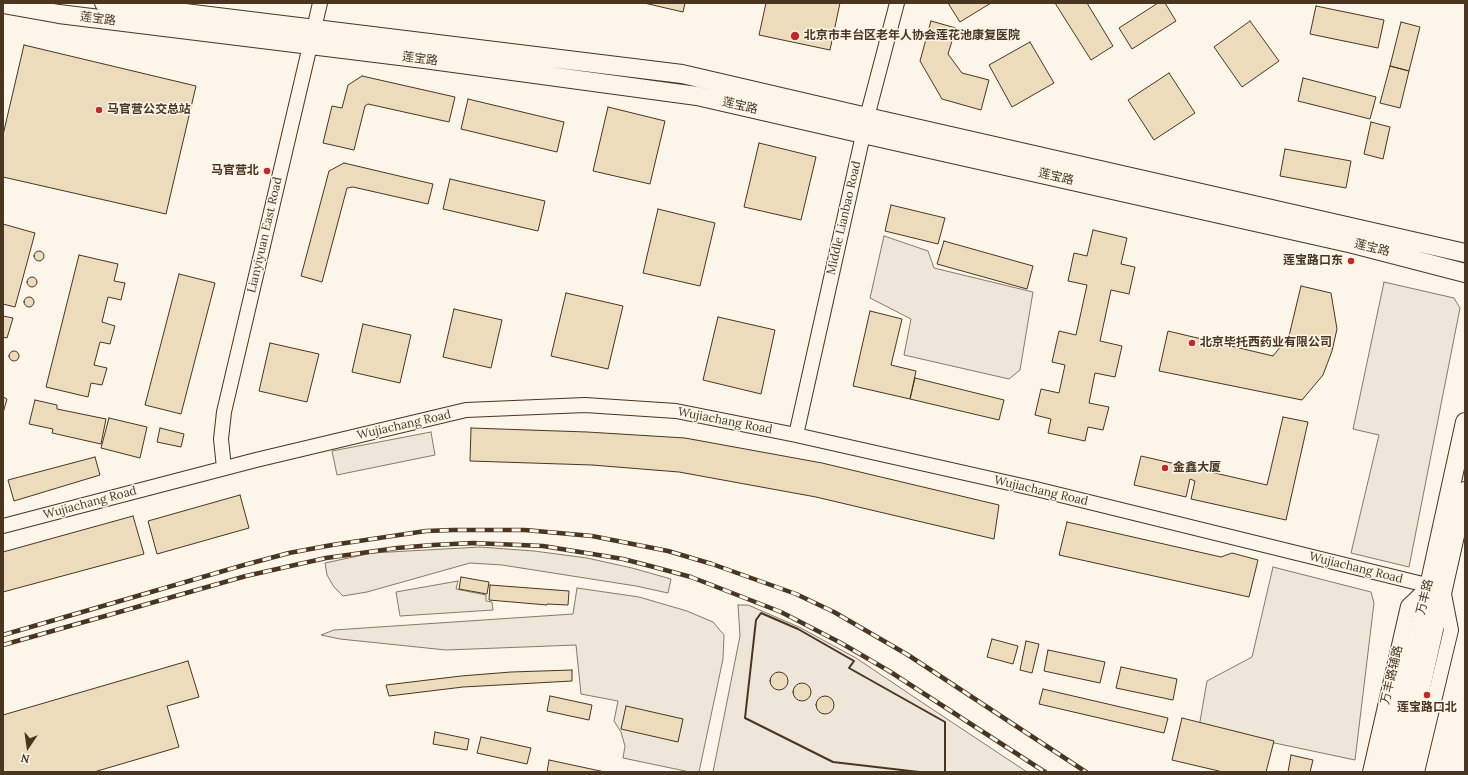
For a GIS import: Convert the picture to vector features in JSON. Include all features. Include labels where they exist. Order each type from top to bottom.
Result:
[{"type":"main road","name":"莲宝路","points":[[104,3],[188,8],[311,37]]},
{"type":"main road","name":"莲宝路","points":[[3,4],[59,14],[311,37],[682,74],[865,126],[1353,244],[1465,273]]},
{"type":"main road","name":"莲宝路","points":[[865,126],[1465,254]]},
{"type":"main road","name":"万丰路","points":[[1402,772],[1465,422]]},
{"type":"main road","name":"万丰路","points":[[1384,772],[1436,587],[1465,491]]},
{"type":"street","name":"Lianyiyuan East Road","points":[[224,468],[221,439],[224,412],[320,3]]},
{"type":"street","name":"Middle Lianbao Road","points":[[796,435],[865,126],[897,3]]},
{"type":"street","name":"Wujiachang Road","points":[[3,526],[224,468],[466,410],[585,405],[676,411],[796,435],[1043,491],[1436,587]]},
{"type":"street","name":"万丰路辅路","points":[[1370,772],[1408,606],[1436,587]]},
{"type":"street","points":[[1417,772],[1451,630],[1436,587]]},
{"type":"shaded area","points":[[884,236],[928,251],[934,268],[1033,292],[1020,370],[1009,379],[904,355],[911,319],[870,298]]},
{"type":"shaded area","points":[[1384,282],[1454,298],[1460,308],[1409,567],[1351,553],[1379,435],[1353,429]]},
{"type":"shaded area","points":[[431,432],[435,455],[337,475],[332,451]]},
{"type":"shaded area","points":[[480,547],[534,551],[587,558],[632,568],[671,579],[668,593],[636,586],[502,565],[470,563],[367,592],[343,596],[334,587],[327,575],[325,563],[372,553]]},
{"type":"shaded area","points":[[1273,567],[1371,592],[1374,603],[1355,760],[1199,727],[1207,681],[1252,657]]},
{"type":"shaded area","points":[[458,581],[456,589],[486,595],[486,601],[492,602],[493,610],[400,616],[396,592]]},
{"type":"shaded area","points":[[577,588],[639,597],[687,611],[713,622],[724,635],[723,659],[699,772],[690,772],[623,758],[625,746],[621,732],[614,721],[618,701],[581,694],[576,645],[446,650],[340,639],[321,635],[334,630],[573,614]]},
{"type":"shaded area","points":[[738,605],[748,605],[799,627],[856,658],[1027,772],[713,772],[740,636]]},
{"type":"building","points":[[644,3],[685,3],[683,12]]},
{"type":"building","points":[[766,3],[840,3],[830,50],[759,35]]},
{"type":"building","points":[[948,3],[991,3],[960,22]]},
{"type":"building","points":[[1055,3],[1087,3],[1113,46],[1091,60]]},
{"type":"building","points":[[1158,3],[1165,3],[1176,21],[1132,49],[1119,28]]},
{"type":"building","points":[[1316,6],[1384,20],[1378,48],[1310,34]]},
{"type":"building","points":[[931,21],[956,28],[948,54],[962,73],[989,80],[981,110],[942,99],[920,61]]},
{"type":"building","points":[[1250,21],[1279,61],[1242,87],[1214,47]]},
{"type":"building","points":[[1401,22],[1420,27],[1409,71],[1390,66]]},
{"type":"building","points":[[1030,42],[1054,83],[1012,107],[989,65]]},
{"type":"building","name":"马官营公交总站","points":[[24,45],[196,86],[166,214],[3,177],[3,135]]},
{"type":"building","points":[[1390,66],[1409,71],[1400,108],[1380,103]]},
{"type":"building","points":[[1169,73],[1195,113],[1154,140],[1128,100]]},
{"type":"building","points":[[362,76],[455,97],[449,122],[368,104],[365,106],[354,150],[323,143],[332,106],[342,108],[348,85]]},
{"type":"building","points":[[1303,78],[1376,97],[1370,119],[1298,101]]},
{"type":"building","points":[[468,99],[564,122],[557,152],[461,129]]},
{"type":"building","points":[[608,107],[665,121],[650,184],[593,171]]},
{"type":"building","points":[[1371,122],[1390,127],[1383,159],[1364,154]]},
{"type":"building","points":[[759,143],[816,157],[801,220],[744,207]]},
{"type":"building","points":[[1285,149],[1351,161],[1346,188],[1280,176]]},
{"type":"building","points":[[344,163],[433,184],[428,204],[353,187],[347,188],[322,282],[301,276],[329,171]]},
{"type":"building","points":[[450,179],[545,201],[538,231],[443,209]]},
{"type":"building","points":[[891,205],[945,218],[938,244],[885,231]]},
{"type":"building","points":[[658,209],[715,223],[700,286],[643,273]]},
{"type":"building","points":[[3,224],[35,233],[15,307],[3,304]]},
{"type":"building","points":[[1093,230],[1127,238],[1121,264],[1135,267],[1129,294],[1111,290],[1100,341],[1122,346],[1115,377],[1095,373],[1089,403],[1109,407],[1103,430],[1088,427],[1085,441],[1048,433],[1051,419],[1035,415],[1041,389],[1059,393],[1065,365],[1052,362],[1059,331],[1076,335],[1087,285],[1068,281],[1074,253],[1087,256]]},
{"type":"building","points":[[944,241],[1033,266],[1027,289],[937,264]]},
{"type":"building","points":[[37,251],[41,251],[43,252],[43,260],[37,261],[34,258],[34,254]]},
{"type":"building","points":[[79,255],[118,264],[114,281],[125,283],[121,300],[108,297],[102,322],[115,326],[110,344],[100,342],[94,365],[107,368],[102,385],[91,383],[88,397],[46,387]]},
{"type":"building","points":[[179,274],[215,283],[181,414],[145,405]]},
{"type":"building","points":[[30,277],[34,277],[36,278],[36,286],[30,287],[27,284],[27,280]]},
{"type":"building","name":"北京毕托西药业有限公司","points":[[1301,286],[1331,293],[1337,329],[1332,351],[1323,375],[1302,400],[1159,371],[1168,331],[1273,356],[1289,336]]},
{"type":"building","points":[[566,293],[623,306],[608,369],[551,356]]},
{"type":"building","points":[[27,297],[31,297],[33,298],[33,306],[27,307],[24,304],[24,300]]},
{"type":"building","points":[[454,309],[502,320],[491,368],[443,357]]},
{"type":"building","points":[[870,311],[902,319],[891,365],[916,371],[910,399],[853,386]]},
{"type":"building","points":[[3,316],[13,318],[7,338],[3,337]]},
{"type":"building","points":[[718,317],[775,330],[761,394],[703,380]]},
{"type":"building","points":[[363,324],[411,335],[400,383],[352,372]]},
{"type":"building","points":[[270,343],[319,354],[307,402],[259,391]]},
{"type":"building","points":[[12,351],[16,351],[18,352],[18,360],[12,361],[9,358],[9,354]]},
{"type":"building","points":[[915,378],[1004,400],[999,420],[910,399]]},
{"type":"building","points":[[3,397],[7,399],[3,413]]},
{"type":"building","points":[[35,400],[57,405],[57,409],[106,419],[101,444],[52,433],[53,429],[29,424]]},
{"type":"building","name":"金鑫大厦","points":[[1283,417],[1308,422],[1286,520],[1191,499],[1195,481],[1190,479],[1186,497],[1134,485],[1141,456],[1267,485]]},
{"type":"building","points":[[109,418],[147,427],[140,458],[101,448]]},
{"type":"building","points":[[160,428],[184,434],[181,447],[157,442]]},
{"type":"building","points":[[471,428],[587,432],[685,438],[822,463],[999,505],[994,539],[816,497],[679,472],[592,465],[470,461]]},
{"type":"building","points":[[95,457],[100,475],[14,501],[8,480]]},
{"type":"building","points":[[240,495],[249,528],[157,554],[148,521]]},
{"type":"building","points":[[133,516],[144,554],[3,592],[3,552]]},
{"type":"building","points":[[1067,522],[1221,557],[1232,553],[1258,560],[1249,597],[1059,555]]},
{"type":"building","points":[[461,577],[489,582],[487,594],[459,589]]},
{"type":"building","points":[[490,585],[569,591],[568,605],[547,605],[489,600]]},
{"type":"building","points":[[992,639],[1018,646],[1013,664],[987,657]]},
{"type":"building","points":[[1026,641],[1039,644],[1032,673],[1020,670]]},
{"type":"building","points":[[1048,650],[1105,662],[1100,683],[1044,671]]},
{"type":"building","points":[[188,661],[199,697],[167,706],[179,747],[94,772],[3,772],[3,715]]},
{"type":"building","points":[[1121,667],[1177,679],[1173,700],[1116,688]]},
{"type":"building","points":[[572,670],[572,681],[463,687],[389,696],[386,685],[461,676],[511,672]]},
{"type":"building","points":[[779,672],[785,675],[788,681],[785,687],[779,690],[773,687],[770,681],[773,675]]},
{"type":"building","points":[[802,683],[808,686],[811,692],[808,698],[802,701],[796,698],[793,692],[796,686]]},
{"type":"building","points":[[1043,689],[1168,718],[1164,733],[1039,704]]},
{"type":"building","points":[[550,696],[592,705],[589,720],[547,711]]},
{"type":"building","points":[[825,696],[831,699],[834,705],[831,711],[825,714],[819,711],[816,705],[819,699]]},
{"type":"building","points":[[626,706],[683,719],[678,742],[621,729]]},
{"type":"building","points":[[1182,718],[1274,741],[1266,772],[1223,772],[1172,760]]},
{"type":"building","points":[[435,732],[469,739],[467,750],[433,744]]},
{"type":"building","points":[[481,737],[531,748],[527,764],[477,753]]},
{"type":"building","points":[[1291,755],[1313,760],[1310,772],[1288,772]]},
{"type":"building","points":[[549,760],[605,772],[547,772]]},
{"type":"railway","points":[[3,635],[244,565],[289,553],[332,545],[426,531],[453,530],[525,530],[592,536],[668,551],[712,564],[796,594],[834,612],[908,655],[1086,772]]},
{"type":"railway","points":[[3,645],[246,576],[326,558],[397,548],[433,545],[473,543],[543,546],[623,559],[691,577],[781,612],[841,643],[889,671],[1045,772]]},
{"type":"wall","points":[[919,772],[833,762],[745,718],[756,620],[761,613],[798,629],[854,661],[849,668],[945,722],[945,772]]},
{"type":"place","name":"北京市丰台区老年人协会莲花池康复医院","points":[[795,36]]},
{"type":"place","name":"马官营公交总站","points":[[99,110]]},
{"type":"place","name":"马官营北","points":[[267,171]]},
{"type":"place","name":"莲宝路口东","points":[[1351,261]]},
{"type":"place","name":"北京毕托西药业有限公司","points":[[1192,343]]},
{"type":"place","name":"金鑫大厦","points":[[1165,468]]},
{"type":"place","name":"莲宝路口北","points":[[1427,695]]}]
